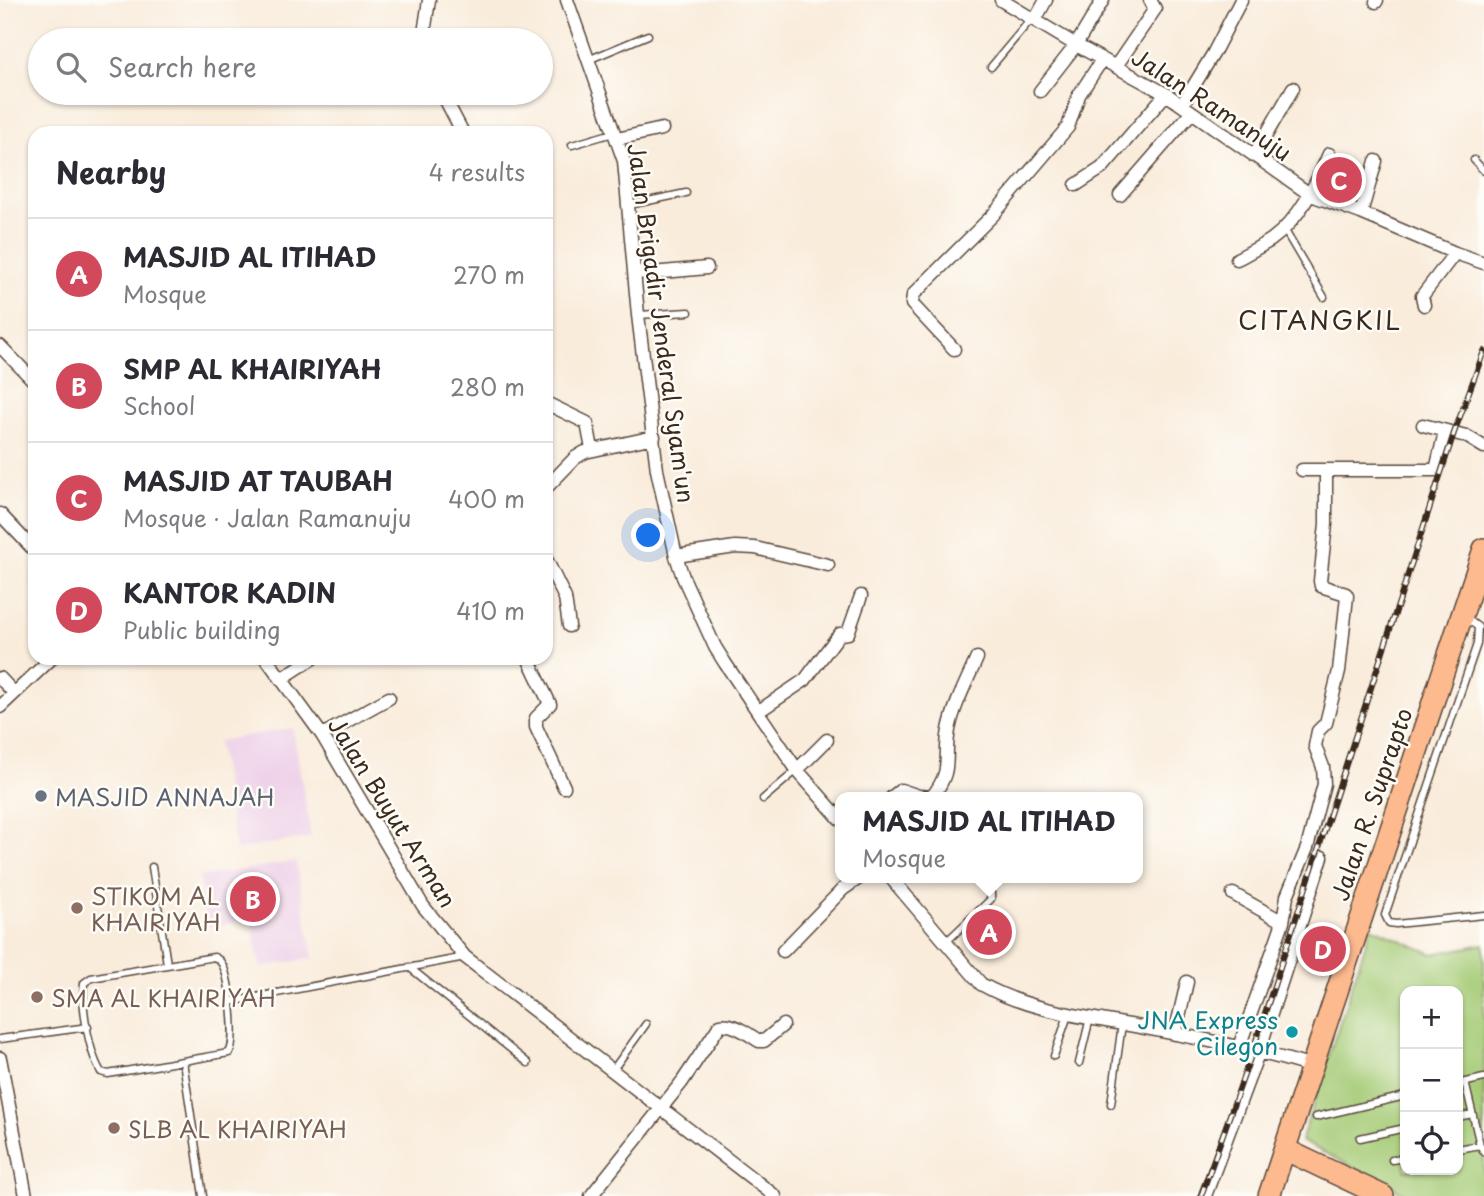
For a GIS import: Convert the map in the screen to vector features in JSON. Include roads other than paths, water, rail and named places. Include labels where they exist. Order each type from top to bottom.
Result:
[{"type":"highway","name":"Jalan R. Suprapto","points":[[1269,1196],[1484,549]]},
{"type":"highway","points":[[1286,1150],[1383,1196]]},
{"type":"street","points":[[425,28],[429,0]]},
{"type":"street","name":"Jalan Brigadir Jenderal Syam'un","points":[[567,0],[624,161],[638,315],[657,470],[682,577],[715,647],[797,770],[835,812]]},
{"type":"street","name":"Jalan Ramanuju","points":[[1001,0],[1102,60],[1166,94],[1311,195],[1484,262]]},
{"type":"street","points":[[1033,19],[1046,0]]},
{"type":"street","points":[[1040,91],[1076,45],[1103,0]]},
{"type":"street","points":[[1116,66],[1155,9],[1150,0]]},
{"type":"street","points":[[1120,195],[1187,109],[1241,0]]},
{"type":"street","points":[[954,349],[912,304],[913,295],[993,215],[1068,127],[1079,95],[1102,60]]},
{"type":"street","points":[[1254,156],[1293,88]]},
{"type":"street","points":[[1076,185],[1102,167],[1166,94]]},
{"type":"street","points":[[448,105],[459,126]]},
{"type":"street","points":[[616,136],[662,129]]},
{"type":"street","points":[[1237,259],[1284,229],[1311,195],[1329,154]]},
{"type":"street","points":[[1361,213],[1376,161]]},
{"type":"street","points":[[1424,305],[1422,296],[1455,253]]},
{"type":"street","points":[[635,272],[707,268]]},
{"type":"street","points":[[0,346],[28,375]]},
{"type":"street","points":[[553,406],[587,423],[592,449]]},
{"type":"street","points":[[1423,425],[1466,436],[1484,447]]},
{"type":"street","points":[[1302,470],[1436,470],[1445,432]]},
{"type":"street","points":[[553,481],[575,458],[592,449],[654,437]]},
{"type":"street","points":[[1239,1047],[1283,922],[1286,896],[1307,848],[1324,784],[1323,767],[1315,746],[1318,731],[1326,723],[1339,671],[1347,614],[1346,594],[1321,586],[1320,581],[1326,524],[1326,470]]},
{"type":"street","points":[[0,514],[28,544]]},
{"type":"street","points":[[676,556],[735,547],[828,565]]},
{"type":"street","points":[[553,573],[565,598],[569,626]]},
{"type":"street","points":[[759,711],[805,680],[840,634],[848,633],[861,596]]},
{"type":"street","points":[[936,792],[947,774],[949,729],[977,658]]},
{"type":"street","points":[[0,707],[44,665]]},
{"type":"street","name":"Jalan Buyut Arman","points":[[271,665],[322,735],[423,906],[465,957],[775,1196]]},
{"type":"street","points":[[281,679],[302,665]]},
{"type":"street","points":[[531,665],[550,704],[536,718],[536,727],[564,787]]},
{"type":"street","points":[[0,678],[13,692]]},
{"type":"street","points":[[322,735],[389,698]]},
{"type":"street","points":[[797,770],[827,740]]},
{"type":"street","points":[[1205,1196],[1259,1051],[1322,857]]},
{"type":"street","points":[[783,951],[852,883]]},
{"type":"street","points":[[895,883],[981,984],[993,991],[1068,1014],[1259,1051],[1312,1067]]},
{"type":"street","points":[[1233,894],[1283,922]]},
{"type":"street","points":[[1175,1034],[1187,982]]},
{"type":"street","points":[[591,1196],[682,1082],[720,1025],[730,1025],[759,1041],[764,1041],[783,1025]]},
{"type":"street","points":[[0,1058],[26,1196]]},
{"type":"lane","points":[[990,67],[1033,19]]},
{"type":"lane","points":[[588,60],[648,35]]},
{"type":"lane","points":[[572,145],[616,136]]},
{"type":"lane","points":[[1474,160],[1484,171]]},
{"type":"lane","points":[[629,205],[686,193]]},
{"type":"lane","points":[[1284,229],[1324,297]]},
{"type":"lane","points":[[638,315],[689,313]]},
{"type":"lane","points":[[1463,616],[1478,627],[1477,643],[1385,915],[1389,923],[1396,924],[1484,915]]},
{"type":"lane","points":[[763,799],[797,770]]},
{"type":"lane","points":[[152,867],[167,964]]},
{"type":"lane","points":[[945,943],[991,899],[991,893],[982,883]]},
{"type":"lane","points":[[214,957],[223,965],[230,1002],[231,1050],[224,1054],[183,1061],[101,1072],[88,1027],[84,983],[91,978],[167,964],[214,957]]},
{"type":"lane","points":[[230,1002],[465,957]]},
{"type":"lane","points":[[409,967],[528,1063]]},
{"type":"lane","points":[[1054,1056],[1068,1014]]},
{"type":"lane","points":[[1079,1063],[1090,1018]]},
{"type":"lane","points":[[612,1071],[646,1024]]},
{"type":"lane","points":[[1111,1104],[1122,1024]]},
{"type":"lane","points":[[0,1039],[88,1027]]},
{"type":"lane","points":[[183,1061],[203,1196]]},
{"type":"lane","points":[[1463,1083],[1484,1078]]},
{"type":"lane","points":[[1463,1086],[1484,1152]]},
{"type":"lane","points":[[1316,1117],[1400,1097]]},
{"type":"lane","points":[[1463,1116],[1472,1114]]},
{"type":"lane","points":[[1360,1138],[1400,1129]]},
{"type":"lane","points":[[1463,1148],[1480,1145]]},
{"type":"lane","points":[[1392,1160],[1400,1159]]},
{"type":"railway","points":[[1201,1196],[1253,1050],[1454,433],[1484,351]]},
{"type":"place","name":"MASJID AT TAUBAH","points":[[1339,180]]},
{"type":"place","name":"MASJID ANNAJAH","points":[[41,796]]},
{"type":"place","name":"SMP AL KHAIRIYAH","points":[[253,899]]},
{"type":"place","name":"STIKOM AL KHAIRIYAH","points":[[77,908]]},
{"type":"place","name":"MASJID AL ITIHAD","points":[[989,932]]},
{"type":"place","name":"KANTOR KADIN","points":[[1323,949]]},
{"type":"place","name":"SMA AL KHAIRIYAH","points":[[37,997]]},
{"type":"place","name":"JNA Express Cilegon","points":[[1292,1032]]},
{"type":"place","name":"SLB AL KHAIRIYAH","points":[[114,1128]]},
{"type":"district","name":"CITANGKIL","points":[[1320,319]]}]
